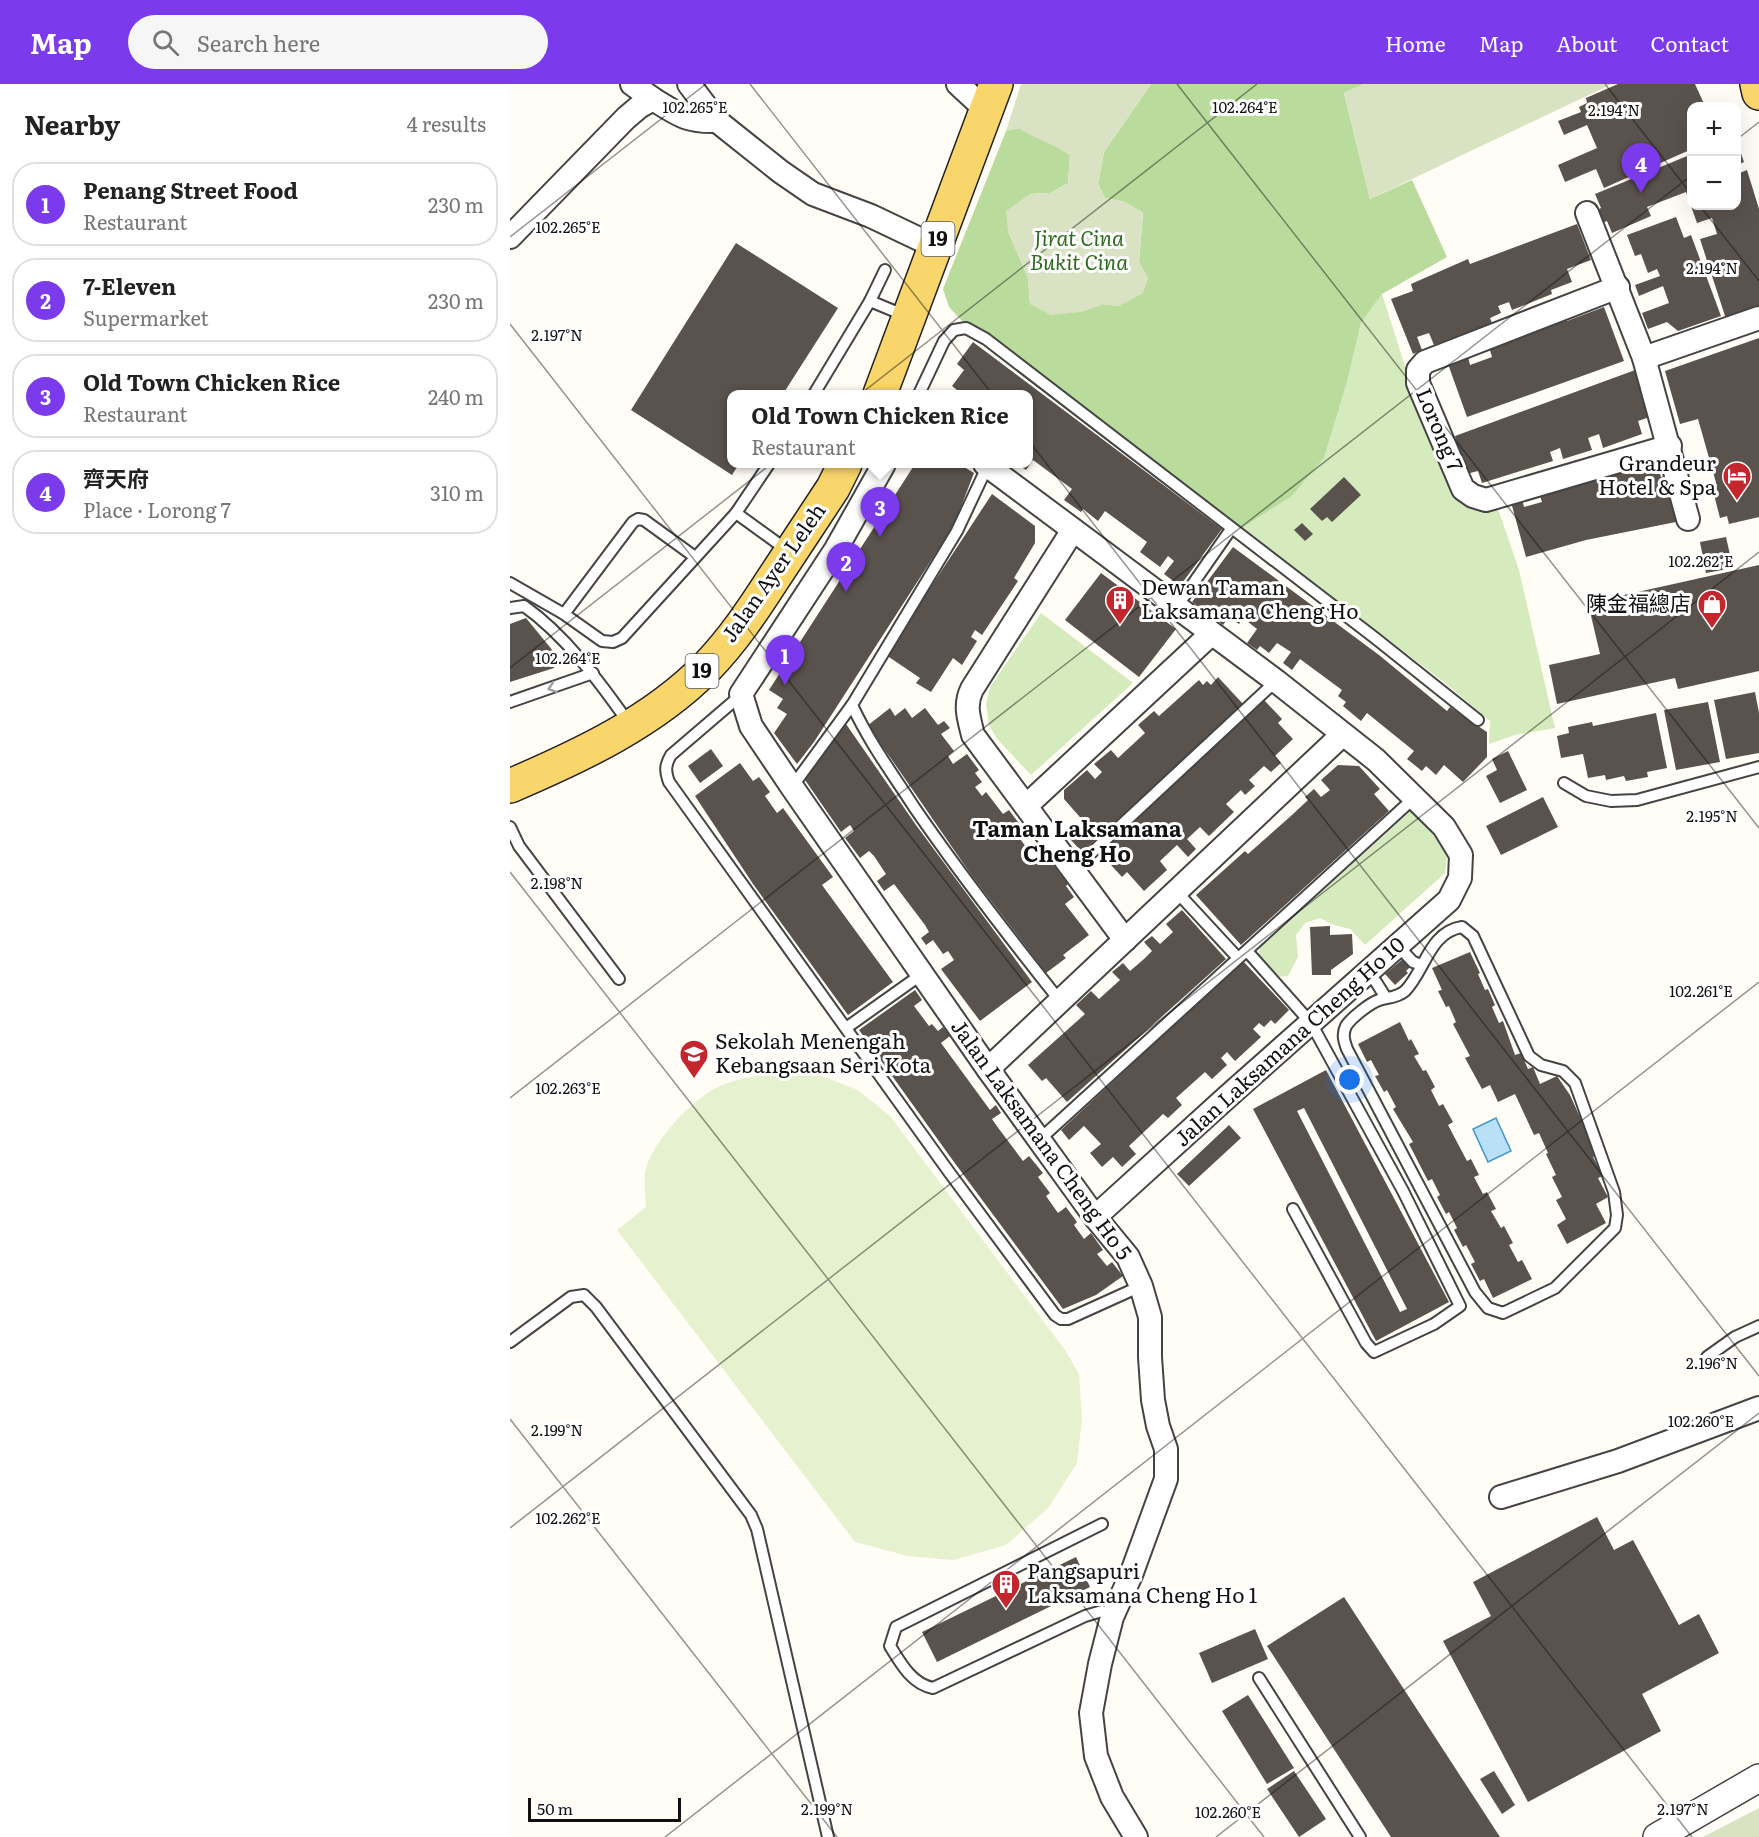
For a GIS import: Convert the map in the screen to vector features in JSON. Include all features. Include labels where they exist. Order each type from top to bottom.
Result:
[{"type":"main road","points":[[1756,84],[1759,93]]},
{"type":"main road","name":"19","points":[[882,390],[936,247],[977,92]]},
{"type":"main road","name":"Jalan Ayer Leleh","points":[[510,786],[566,762],[631,726],[670,699],[707,667],[741,627],[833,488],[843,468]]},
{"type":"street","points":[[632,84],[684,118],[698,122],[717,121]]},
{"type":"street","points":[[689,84],[717,121],[781,172],[813,194],[871,216],[936,247]]},
{"type":"street","points":[[510,237],[626,118],[653,99]]},
{"type":"street","points":[[1587,213],[1644,358],[1670,446],[1688,519]]},
{"type":"street","name":"Lorong 7","points":[[1618,287],[1425,362],[1418,370],[1418,383],[1463,489],[1473,496],[1486,500],[1670,446]]},
{"type":"street","points":[[1644,358],[1759,318]]},
{"type":"street","points":[[741,694],[837,549],[882,468]]},
{"type":"street","points":[[992,468],[1276,681],[1376,760],[1414,798]]},
{"type":"street","points":[[1073,530],[972,689],[967,700],[967,710],[974,735],[1125,940]]},
{"type":"street","points":[[1026,806],[1211,634]]},
{"type":"street","name":"Jalan Laksamana Cheng Ho 5","points":[[741,694],[751,726],[792,787],[988,1069],[1095,1217],[1128,1257],[1141,1286],[1150,1317],[1153,1400],[1158,1426],[1166,1449],[1166,1479],[1131,1575],[1112,1617],[1091,1713],[1096,1756],[1113,1797],[1136,1837]]},
{"type":"street","points":[[988,1069],[1342,735]]},
{"type":"street","name":"Jalan Laksamana Cheng Ho 10","points":[[1095,1217],[1449,900],[1460,879],[1461,855],[1444,827],[1414,798]]},
{"type":"street","points":[[1501,1497],[1618,1461],[1759,1408]]},
{"type":"street","points":[[1657,1837],[1759,1778]]},
{"type":"lane","points":[[816,390],[870,301],[885,270]]},
{"type":"lane","points":[[870,301],[909,318]]},
{"type":"lane","points":[[921,390],[944,341],[954,330],[966,328],[986,339],[1478,720]]},
{"type":"lane","points":[[510,583],[564,614],[602,641],[613,642],[622,638],[736,513],[766,468]]},
{"type":"lane","points":[[792,787],[852,705],[957,531],[985,468]]},
{"type":"lane","points":[[736,513],[790,552]]},
{"type":"lane","points":[[564,614],[633,522],[638,519],[644,520],[695,557]]},
{"type":"lane","points":[[1176,608],[1231,529]]},
{"type":"lane","points":[[510,608],[524,606],[538,616],[593,674],[631,726]]},
{"type":"lane","points":[[510,702],[593,674]]},
{"type":"lane","points":[[1073,870],[1276,681]]},
{"type":"lane","points":[[741,694],[671,755],[666,763],[665,773],[669,782],[1055,1315],[1061,1319],[1068,1319],[1141,1286]]},
{"type":"lane","points":[[852,705],[866,736],[926,824],[988,910],[1060,1001]]},
{"type":"lane","points":[[1564,783],[1587,796],[1611,801],[1637,800],[1759,767]]},
{"type":"lane","points":[[1039,1140],[1414,798]]},
{"type":"lane","points":[[510,827],[514,849],[619,979]]},
{"type":"lane","points":[[1176,891],[1311,1023],[1403,1191],[1460,1306],[1434,1324],[1374,1352],[1366,1342],[1293,1209]]},
{"type":"lane","points":[[1462,927],[1473,936],[1529,1056],[1541,1065],[1563,1071],[1575,1083],[1614,1192],[1617,1215],[1615,1228],[1554,1288],[1503,1313],[1488,1308],[1475,1292],[1343,1038],[1346,1026],[1370,1004],[1386,998],[1394,998],[1403,993],[1422,965],[1434,944],[1453,928],[1462,927]]},
{"type":"lane","points":[[1398,946],[1413,962],[1422,965]]},
{"type":"lane","points":[[1367,973],[1386,998]]},
{"type":"lane","points":[[846,1028],[922,974]]},
{"type":"lane","points":[[510,1342],[571,1297],[584,1295],[596,1307],[751,1515],[757,1529],[828,1837]]},
{"type":"lane","points":[[1707,1357],[1735,1337],[1759,1326]]},
{"type":"lane","points":[[1102,1524],[896,1628],[890,1646],[902,1665],[921,1686],[933,1688],[1085,1616],[1102,1611],[1112,1617]]},
{"type":"lane","points":[[1259,1678],[1360,1837]]},
{"type":"green space","name":"Jirat Cina Bukit Cina","points":[[1021,84],[1151,84],[1104,152],[1098,184],[1105,198],[1125,202],[1143,213],[1139,262],[1148,279],[1143,293],[1119,306],[1103,304],[1080,312],[1051,315],[1030,304],[1028,278],[1008,231],[1006,211],[1030,194],[1050,193],[1068,183],[1070,155],[1019,128],[1006,131]]},
{"type":"green space","points":[[1151,84],[1364,84],[1344,93],[1370,199],[1412,180],[1447,257],[1382,294],[1361,323],[1347,382],[1324,458],[1292,496],[1242,528],[994,338],[962,321],[949,307],[943,289],[1006,131],[1019,128],[1070,155],[1068,183],[1050,193],[1030,194],[1008,231],[1028,278],[1030,304],[1080,312],[1103,304],[1119,306],[1148,279],[1139,262],[1143,213],[1125,202],[1105,198],[1098,184],[1104,152]]},
{"type":"green space","points":[[1364,84],[1612,84],[1370,199],[1344,93]]},
{"type":"green space","points":[[1382,294],[1405,366],[1455,491],[1497,506],[1519,570],[1555,728],[1515,735],[1489,744],[1490,721],[1445,683],[1242,528],[1292,496],[1324,458],[1347,382],[1361,323]]},
{"type":"green space","points":[[1041,613],[1133,683],[1031,775],[997,739],[989,725],[986,704],[990,687]]},
{"type":"green space","points":[[1411,811],[1439,841],[1447,857],[1445,873],[1365,945],[1350,929],[1320,918],[1305,923],[1296,935],[1298,957],[1288,976],[1276,977],[1258,956],[1260,948]]},
{"type":"green space","points":[[781,1071],[819,1075],[858,1090],[890,1116],[1065,1350],[1079,1374],[1082,1419],[1077,1463],[1048,1508],[1006,1545],[953,1560],[908,1556],[855,1542],[617,1230],[646,1207],[644,1180],[647,1165],[658,1144],[674,1122],[704,1095],[721,1085]]},
{"type":"green space","points":[[1759,1808],[1759,1837],[1703,1837]]},
{"type":"water","points":[[1496,1118],[1511,1151],[1488,1162],[1473,1129]]},
{"type":"building","points":[[1618,84],[1695,84],[1703,102],[1687,102],[1687,151],[1604,188],[1596,169],[1565,182],[1558,165],[1597,148],[1587,125],[1564,135],[1558,121],[1581,112],[1579,107],[1587,103],[1586,98]]},
{"type":"building","points":[[1687,156],[1687,195],[1686,192],[1647,207],[1651,216],[1612,233],[1607,221],[1597,225],[1591,213],[1601,208],[1595,194]]},
{"type":"building","points":[[1747,170],[1759,209],[1759,307],[1726,319],[1700,239],[1717,234],[1712,218],[1697,223],[1692,210],[1741,210],[1741,172]]},
{"type":"building","points":[[1676,217],[1684,238],[1691,235],[1721,316],[1678,331],[1667,322],[1648,329],[1642,313],[1669,303],[1663,286],[1639,296],[1635,285],[1660,276],[1657,269],[1648,273],[1641,254],[1635,256],[1627,235]]},
{"type":"building","points":[[1577,224],[1591,260],[1567,269],[1572,282],[1551,290],[1552,294],[1512,310],[1509,302],[1498,306],[1501,313],[1490,318],[1492,323],[1434,345],[1429,333],[1417,337],[1422,350],[1413,354],[1391,299],[1413,291],[1411,284],[1468,259],[1470,264]]},
{"type":"building","points":[[736,243],[838,308],[786,390],[727,390],[727,468],[736,468],[732,475],[631,410]]},
{"type":"building","points":[[1604,307],[1624,361],[1467,417],[1448,364],[1468,357],[1470,365],[1492,357],[1489,347],[1565,316],[1567,321]]},
{"type":"building","points":[[1759,338],[1759,517],[1729,524],[1727,516],[1720,518],[1712,487],[1717,486],[1698,419],[1680,424],[1665,371]]},
{"type":"building","points":[[973,342],[1222,529],[1180,586],[1164,574],[1174,561],[1168,556],[1160,567],[1140,552],[1147,542],[1105,511],[1098,521],[1083,509],[1081,512],[1064,500],[1072,489],[1033,460],[1033,390],[957,390],[952,386],[964,370],[957,364]]},
{"type":"building","points":[[1638,369],[1653,416],[1638,421],[1642,434],[1603,448],[1599,434],[1588,438],[1592,450],[1563,459],[1560,448],[1550,452],[1553,461],[1482,483],[1478,471],[1466,474],[1455,436]]},
{"type":"building","points":[[1655,458],[1661,477],[1667,475],[1681,521],[1586,540],[1526,557],[1511,502],[1522,499],[1524,507],[1542,502],[1539,493]]},
{"type":"building","points":[[912,468],[966,468],[974,473],[954,525],[814,742],[797,764],[774,733],[787,714],[777,708],[783,699],[769,690]]},
{"type":"building","points":[[1344,477],[1361,495],[1332,522],[1327,517],[1322,521],[1310,509]]},
{"type":"building","points":[[992,494],[1035,526],[1035,543],[1014,578],[1018,581],[982,635],[975,630],[971,637],[977,641],[962,665],[953,658],[931,692],[916,683],[920,678],[886,655]]},
{"type":"building","points":[[1302,523],[1313,534],[1305,541],[1294,530]]},
{"type":"building","points":[[1726,537],[1733,568],[1706,573],[1700,542]]},
{"type":"building","points":[[1233,547],[1379,655],[1447,711],[1450,707],[1487,732],[1487,757],[1463,782],[1444,765],[1436,775],[1426,766],[1422,771],[1407,759],[1414,751],[1367,713],[1361,721],[1343,706],[1346,702],[1338,696],[1342,690],[1300,659],[1292,670],[1283,663],[1291,652],[1277,643],[1269,653],[1260,646],[1257,650],[1247,643],[1257,629],[1243,618],[1239,624],[1229,617],[1223,625],[1192,602]]},
{"type":"building","points":[[1759,565],[1759,671],[1678,689],[1675,678],[1557,704],[1549,665],[1600,654],[1588,603]]},
{"type":"building","name":"Dewan Taman Laksamana Cheng Ho","points":[[1101,573],[1176,629],[1139,677],[1065,620]]},
{"type":"building","points":[[526,618],[558,657],[554,668],[510,682],[510,624]]},
{"type":"building","points":[[1218,677],[1244,705],[1082,852],[1070,839],[1086,824],[1064,799],[1064,790],[1087,770],[1095,779],[1102,772],[1094,764],[1111,750],[1118,758],[1145,733],[1138,725],[1154,711],[1159,716],[1199,680],[1203,685],[1207,681],[1211,685]]},
{"type":"building","points":[[1755,692],[1759,713],[1759,753],[1726,759],[1714,700]]},
{"type":"building","points":[[1264,700],[1282,719],[1278,723],[1293,739],[1275,756],[1281,763],[1271,772],[1264,766],[1249,780],[1255,786],[1245,795],[1241,790],[1226,804],[1234,812],[1209,836],[1200,827],[1187,839],[1196,849],[1188,857],[1177,845],[1160,861],[1167,870],[1144,891],[1127,872],[1122,877],[1100,853]]},
{"type":"building","points":[[1708,702],[1720,762],[1676,770],[1664,710]]},
{"type":"building","points":[[890,708],[895,716],[905,708],[912,718],[925,708],[938,725],[944,721],[950,728],[941,734],[954,751],[948,756],[953,764],[967,754],[979,770],[975,773],[982,782],[975,787],[982,796],[986,792],[1003,814],[1009,810],[1027,834],[1020,839],[1027,848],[1021,852],[1028,862],[1043,851],[1068,884],[1066,886],[1074,897],[1065,904],[1089,935],[1063,955],[1066,958],[1046,973],[972,876],[867,726]]},
{"type":"building","points":[[1656,713],[1667,768],[1647,772],[1648,777],[1626,781],[1624,776],[1606,780],[1605,775],[1588,778],[1583,754],[1561,758],[1557,736],[1569,733],[1568,727],[1592,722],[1593,726]]},
{"type":"building","points":[[846,724],[916,825],[1032,982],[980,1021],[941,969],[954,960],[948,951],[943,954],[933,940],[926,945],[921,938],[929,932],[925,925],[894,884],[884,891],[877,881],[886,874],[874,856],[869,851],[860,858],[845,838],[854,831],[850,825],[841,832],[805,780]]},
{"type":"building","points":[[711,749],[723,766],[700,783],[688,766]]},
{"type":"building","points":[[1508,751],[1527,790],[1500,803],[1486,776],[1497,770],[1492,759]]},
{"type":"building","points":[[740,763],[753,781],[759,777],[770,792],[765,796],[777,813],[783,808],[833,877],[822,885],[893,982],[848,1015],[753,884],[695,796]]},
{"type":"building","points":[[1338,765],[1359,766],[1380,789],[1374,794],[1389,811],[1241,945],[1196,895],[1245,851],[1248,854],[1292,815],[1308,800],[1305,797],[1314,789],[1321,797],[1330,790],[1321,780]]},
{"type":"building","points":[[1543,797],[1558,827],[1501,855],[1486,826]]},
{"type":"building","points":[[1182,910],[1226,959],[1067,1102],[1046,1078],[1042,1081],[1028,1065],[1085,1014],[1076,1005],[1091,991],[1099,999],[1120,980],[1112,972],[1123,963],[1130,971],[1152,951],[1144,942],[1152,936],[1160,944],[1173,932],[1166,924]]},
{"type":"building","points":[[1330,926],[1330,935],[1352,934],[1353,954],[1331,970],[1331,975],[1312,975],[1310,927]]},
{"type":"building","points":[[1470,952],[1485,990],[1488,989],[1495,1005],[1492,1007],[1499,1023],[1503,1021],[1515,1055],[1521,1053],[1528,1069],[1533,1067],[1540,1084],[1557,1076],[1570,1095],[1579,1115],[1582,1114],[1590,1134],[1587,1135],[1597,1155],[1593,1157],[1603,1176],[1598,1178],[1608,1197],[1596,1204],[1606,1223],[1567,1244],[1557,1225],[1566,1219],[1556,1200],[1562,1197],[1552,1177],[1556,1175],[1539,1133],[1534,1135],[1515,1094],[1498,1102],[1490,1085],[1482,1089],[1465,1058],[1470,1056],[1453,1024],[1456,1022],[1449,1006],[1446,1007],[1438,991],[1442,990],[1432,968]]},
{"type":"building","points":[[1403,959],[1410,967],[1406,971],[1408,973],[1395,985],[1385,974]]},
{"type":"building","points":[[1243,961],[1289,1010],[1275,1024],[1271,1020],[1264,1027],[1259,1023],[1253,1029],[1261,1037],[1235,1061],[1227,1052],[1221,1058],[1227,1065],[1212,1079],[1205,1072],[1176,1098],[1182,1105],[1168,1118],[1163,1114],[1129,1146],[1136,1154],[1122,1167],[1113,1157],[1102,1167],[1090,1153],[1101,1144],[1084,1126],[1069,1140],[1061,1130]]},
{"type":"building","points":[[915,990],[922,1000],[914,1006],[929,1026],[932,1024],[938,1031],[943,1027],[950,1036],[941,1043],[990,1110],[996,1105],[1001,1113],[992,1119],[1023,1161],[1029,1156],[1043,1173],[1038,1177],[1050,1193],[1046,1196],[1058,1213],[1066,1207],[1077,1222],[1074,1225],[1084,1239],[1091,1233],[1103,1250],[1097,1254],[1107,1266],[1112,1262],[1123,1276],[1096,1295],[1063,1309],[859,1030]]},
{"type":"building","points":[[1400,1022],[1409,1041],[1411,1039],[1419,1054],[1414,1056],[1423,1071],[1426,1070],[1435,1087],[1431,1090],[1439,1106],[1443,1104],[1453,1122],[1448,1125],[1467,1161],[1471,1159],[1479,1175],[1474,1177],[1483,1194],[1487,1192],[1496,1209],[1491,1211],[1501,1228],[1504,1226],[1513,1243],[1509,1245],[1518,1262],[1522,1260],[1532,1279],[1493,1298],[1484,1279],[1480,1281],[1471,1264],[1475,1262],[1466,1245],[1463,1247],[1454,1230],[1457,1228],[1449,1212],[1446,1214],[1437,1197],[1440,1195],[1432,1179],[1428,1181],[1409,1144],[1413,1142],[1393,1109],[1396,1107],[1387,1090],[1384,1092],[1375,1076],[1379,1075],[1371,1060],[1367,1062],[1358,1044]]},
{"type":"building","points":[[1326,1070],[1449,1302],[1376,1341],[1253,1109]],"holes":[[[1304,1108],[1407,1309],[1400,1312],[1297,1111]]]},
{"type":"building","points":[[1229,1125],[1241,1138],[1189,1186],[1177,1174]]},
{"type":"building","points":[[1597,1517],[1614,1550],[1633,1540],[1679,1625],[1699,1614],[1719,1653],[1642,1694],[1661,1731],[1528,1802],[1443,1641],[1491,1616],[1473,1582]]},
{"type":"building","name":"Pangsapuri Laksamana Cheng Ho 1","points":[[1076,1557],[1090,1587],[937,1662],[922,1632]]},
{"type":"building","points":[[1344,1597],[1500,1837],[1391,1837],[1267,1646]]},
{"type":"building","points":[[1255,1629],[1268,1659],[1212,1683],[1199,1653]]},
{"type":"building","points":[[1248,1695],[1294,1768],[1267,1784],[1222,1711]]},
{"type":"building","points":[[1294,1771],[1326,1819],[1299,1837],[1267,1789]]},
{"type":"building","points":[[1494,1771],[1515,1805],[1502,1814],[1480,1779]]},
{"type":"place","name":"齊天府","points":[[1641,193]]},
{"type":"place","name":"Grandeur Hotel & Spa","points":[[1737,502]]},
{"type":"place","name":"Old Town Chicken Rice","points":[[880,537]]},
{"type":"place","name":"7-Eleven","points":[[846,592]]},
{"type":"place","name":"Dewan Taman Laksamana Cheng Ho","points":[[1120,626]]},
{"type":"place","name":"陳金福總店","points":[[1712,630]]},
{"type":"place","name":"Penang Street Food","points":[[785,685]]},
{"type":"place","name":"Sekolah Menengah Kebangsaan Seri Kota","points":[[694,1080]]},
{"type":"place","name":"Pangsapuri Laksamana Cheng Ho 1","points":[[1006,1610]]},
{"type":"district","name":"Taman Laksamana Cheng Ho","points":[[1077,842]]}]
